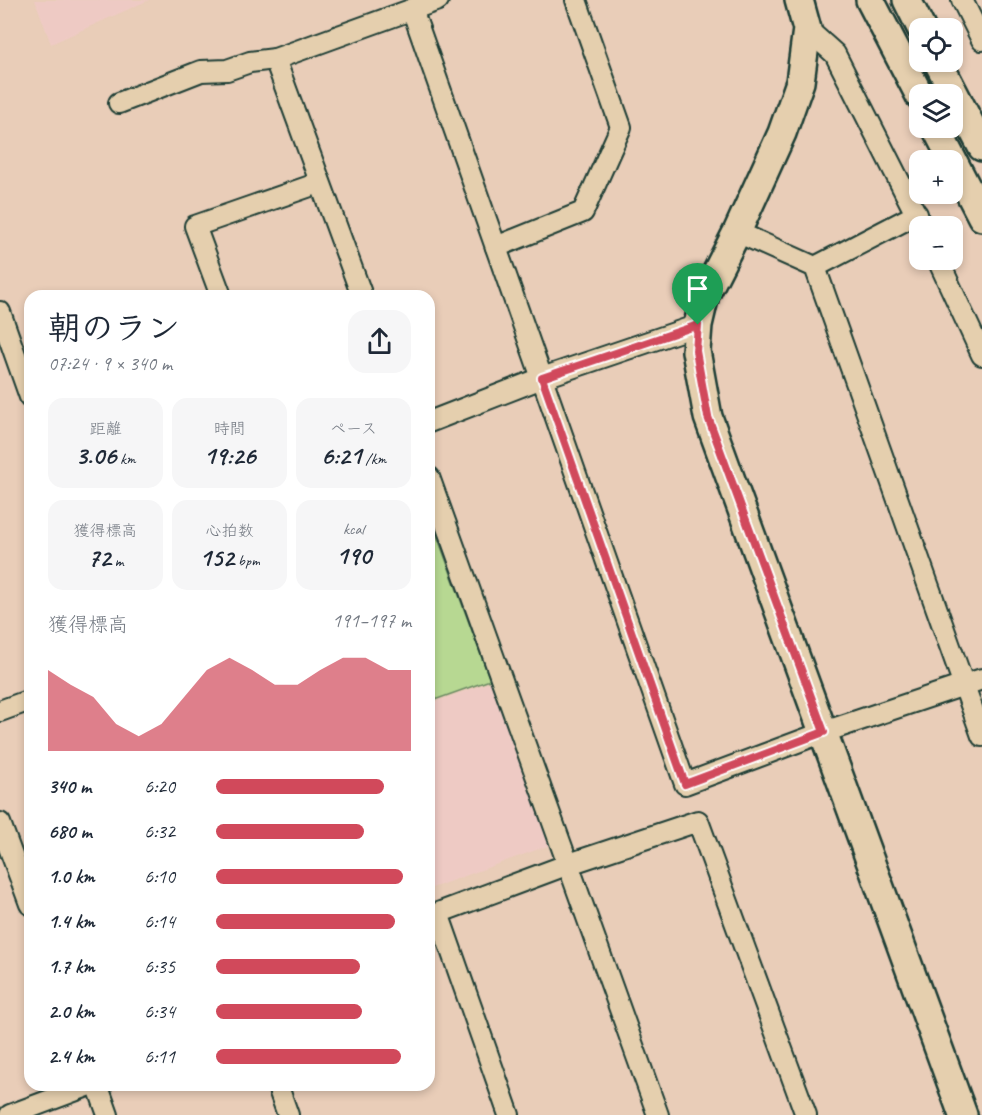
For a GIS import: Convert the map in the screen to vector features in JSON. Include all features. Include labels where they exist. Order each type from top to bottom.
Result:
[{"type":"street","points":[[119,103],[201,71],[227,70],[250,62],[275,58],[438,0]]},
{"type":"street","points":[[496,247],[583,212],[621,127],[576,0]]},
{"type":"street","points":[[799,0],[807,29],[800,82],[783,133],[705,295],[698,325],[696,351],[708,417],[963,1115]]},
{"type":"street","points":[[870,0],[914,84]]},
{"type":"street","points":[[907,0],[916,18]]},
{"type":"street","points":[[962,0],[982,40]]},
{"type":"street","points":[[412,9],[685,784],[824,732],[973,682]]},
{"type":"street","points":[[807,29],[835,54],[918,216]]},
{"type":"street","points":[[275,58],[360,290]]},
{"type":"street","points":[[943,72],[982,147]]},
{"type":"street","points":[[941,138],[982,217]]},
{"type":"street","points":[[219,290],[195,226],[319,183]]},
{"type":"street","points":[[815,267],[909,225]]},
{"type":"street","points":[[737,232],[815,267],[973,682],[982,736]]},
{"type":"street","points":[[943,270],[982,355]]},
{"type":"street","points":[[0,312],[24,380]]},
{"type":"street","points":[[435,420],[542,378],[698,325]]},
{"type":"street","points":[[435,494],[658,1115]]},
{"type":"street","points":[[0,711],[24,702]]},
{"type":"street","points":[[509,1115],[438,913],[569,864],[698,821],[806,1115]]},
{"type":"street","points":[[0,823],[24,888]]},
{"type":"street","points":[[10,1115],[76,1091]]},
{"type":"street","points":[[98,1091],[108,1115]]},
{"type":"street","points":[[279,1091],[288,1115]]},
{"type":"shaded area","points":[[35,0],[149,0],[51,44]]},
{"type":"shaded area","points":[[490,682],[550,845],[435,887],[435,702]]},
{"type":"green space","points":[[435,530],[490,680],[435,700]]},
{"type":"route","points":[[698,325],[696,351],[708,417],[824,732],[685,784],[542,378],[698,325]]}]
